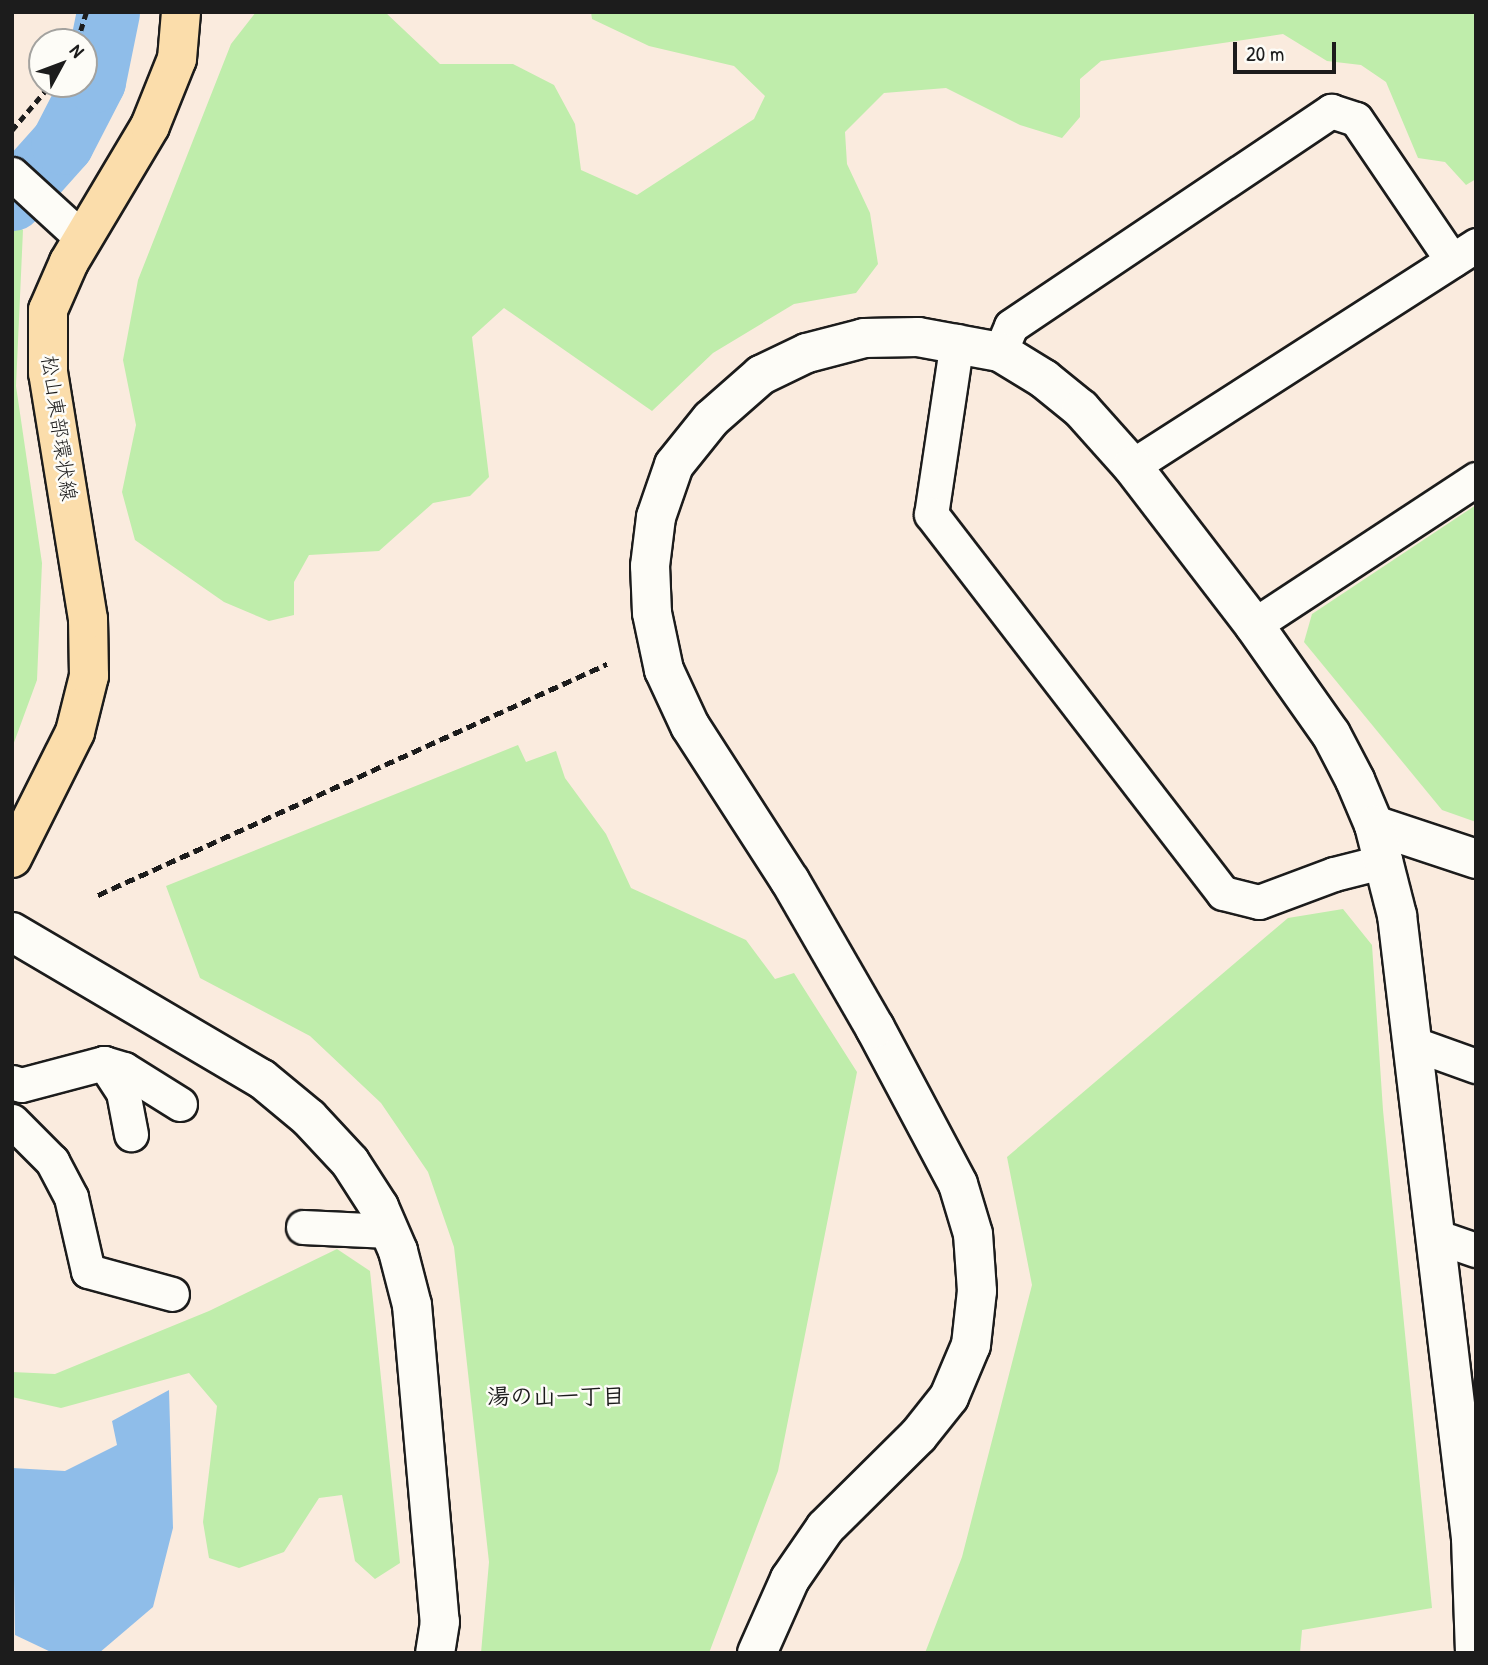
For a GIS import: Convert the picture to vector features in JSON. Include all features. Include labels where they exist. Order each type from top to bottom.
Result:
[{"type":"main road","name":"松山東部環状線","points":[[12,858],[75,732],[89,676],[88,619],[48,373],[48,310],[83,239],[150,126],[177,59],[181,12]]},
{"type":"street","points":[[1000,352],[1011,326],[1331,111],[1356,119],[1464,252],[1132,466]]},
{"type":"street","points":[[12,174],[83,239]]},
{"type":"street","points":[[757,1653],[790,1579],[825,1528],[918,1436],[949,1397],[971,1345],[977,1291],[973,1234],[958,1184],[876,1028],[790,881],[690,726],[664,670],[652,613],[650,566],[656,517],[674,465],[711,419],[761,375],[807,353],[864,338],[957,341],[1000,352],[1044,379],[1081,409],[1132,466],[1254,625],[1331,734],[1374,825],[1397,915],[1435,1236],[1467,1433],[1475,1653]]},
{"type":"street","points":[[957,341],[931,514],[1223,893],[1259,902],[1334,874],[1385,861]]},
{"type":"street","points":[[1254,625],[1476,479]]},
{"type":"street","points":[[1374,825],[1476,859]]},
{"type":"street","points":[[12,932],[262,1079],[309,1118],[350,1162],[389,1231],[411,1306],[440,1622],[435,1653]]},
{"type":"street","points":[[1412,1043],[1476,1066]]},
{"type":"street","points":[[12,1082],[21,1085],[104,1063],[124,1069],[180,1104]]},
{"type":"street","points":[[104,1063],[123,1092],[131,1134]]},
{"type":"street","points":[[12,1121],[52,1161],[71,1197],[88,1271],[172,1294]]},
{"type":"street","points":[[303,1227],[389,1231]]},
{"type":"street","points":[[1435,1236],[1476,1250]]},
{"type":"path","points":[[12,130],[39,98]]},
{"type":"green space","points":[[256,12],[385,12],[440,64],[513,64],[554,85],[575,124],[581,170],[637,195],[754,119],[765,96],[734,66],[649,46],[592,19],[591,12],[1476,12],[1476,179],[1466,185],[1445,162],[1418,158],[1386,82],[1361,65],[1327,61],[1283,34],[1101,61],[1080,79],[1080,117],[1062,138],[1020,125],[946,88],[884,93],[845,132],[847,164],[870,213],[878,264],[856,293],[794,304],[713,353],[652,411],[504,308],[472,337],[489,477],[470,496],[433,503],[379,551],[309,555],[294,582],[294,615],[269,621],[224,602],[135,540],[122,492],[136,425],[123,360],[138,280],[231,44]]},
{"type":"green space","points":[[12,221],[23,230],[16,386],[42,563],[37,680],[12,748]]},
{"type":"green space","points":[[1476,505],[1476,822],[1442,810],[1304,642],[1312,614]]},
{"type":"green space","points":[[518,745],[526,762],[556,751],[565,778],[606,834],[631,888],[746,940],[775,979],[794,973],[857,1072],[778,1471],[709,1653],[481,1653],[489,1562],[454,1247],[428,1172],[381,1103],[310,1036],[200,978],[166,886]]},
{"type":"green space","points":[[1343,909],[1372,945],[1383,1110],[1432,1608],[1302,1630],[1300,1653],[925,1653],[962,1557],[1032,1285],[1007,1157],[1288,918]]},
{"type":"green space","points":[[337,1249],[370,1271],[400,1563],[375,1579],[355,1561],[342,1495],[319,1498],[284,1552],[239,1568],[209,1558],[203,1522],[217,1406],[189,1373],[61,1408],[12,1397],[12,1372],[55,1374],[209,1311]]},
{"type":"water","points":[[169,1390],[173,1528],[153,1607],[99,1653],[53,1653],[15,1635],[12,1468],[65,1471],[117,1445],[112,1421]]},
{"type":"waterway","points":[[12,199],[62,143],[94,81],[108,12]]},
{"type":"railway","points":[[98,895],[607,664]]},
{"type":"district","name":"湯の山一丁目","points":[[556,1396]]}]
